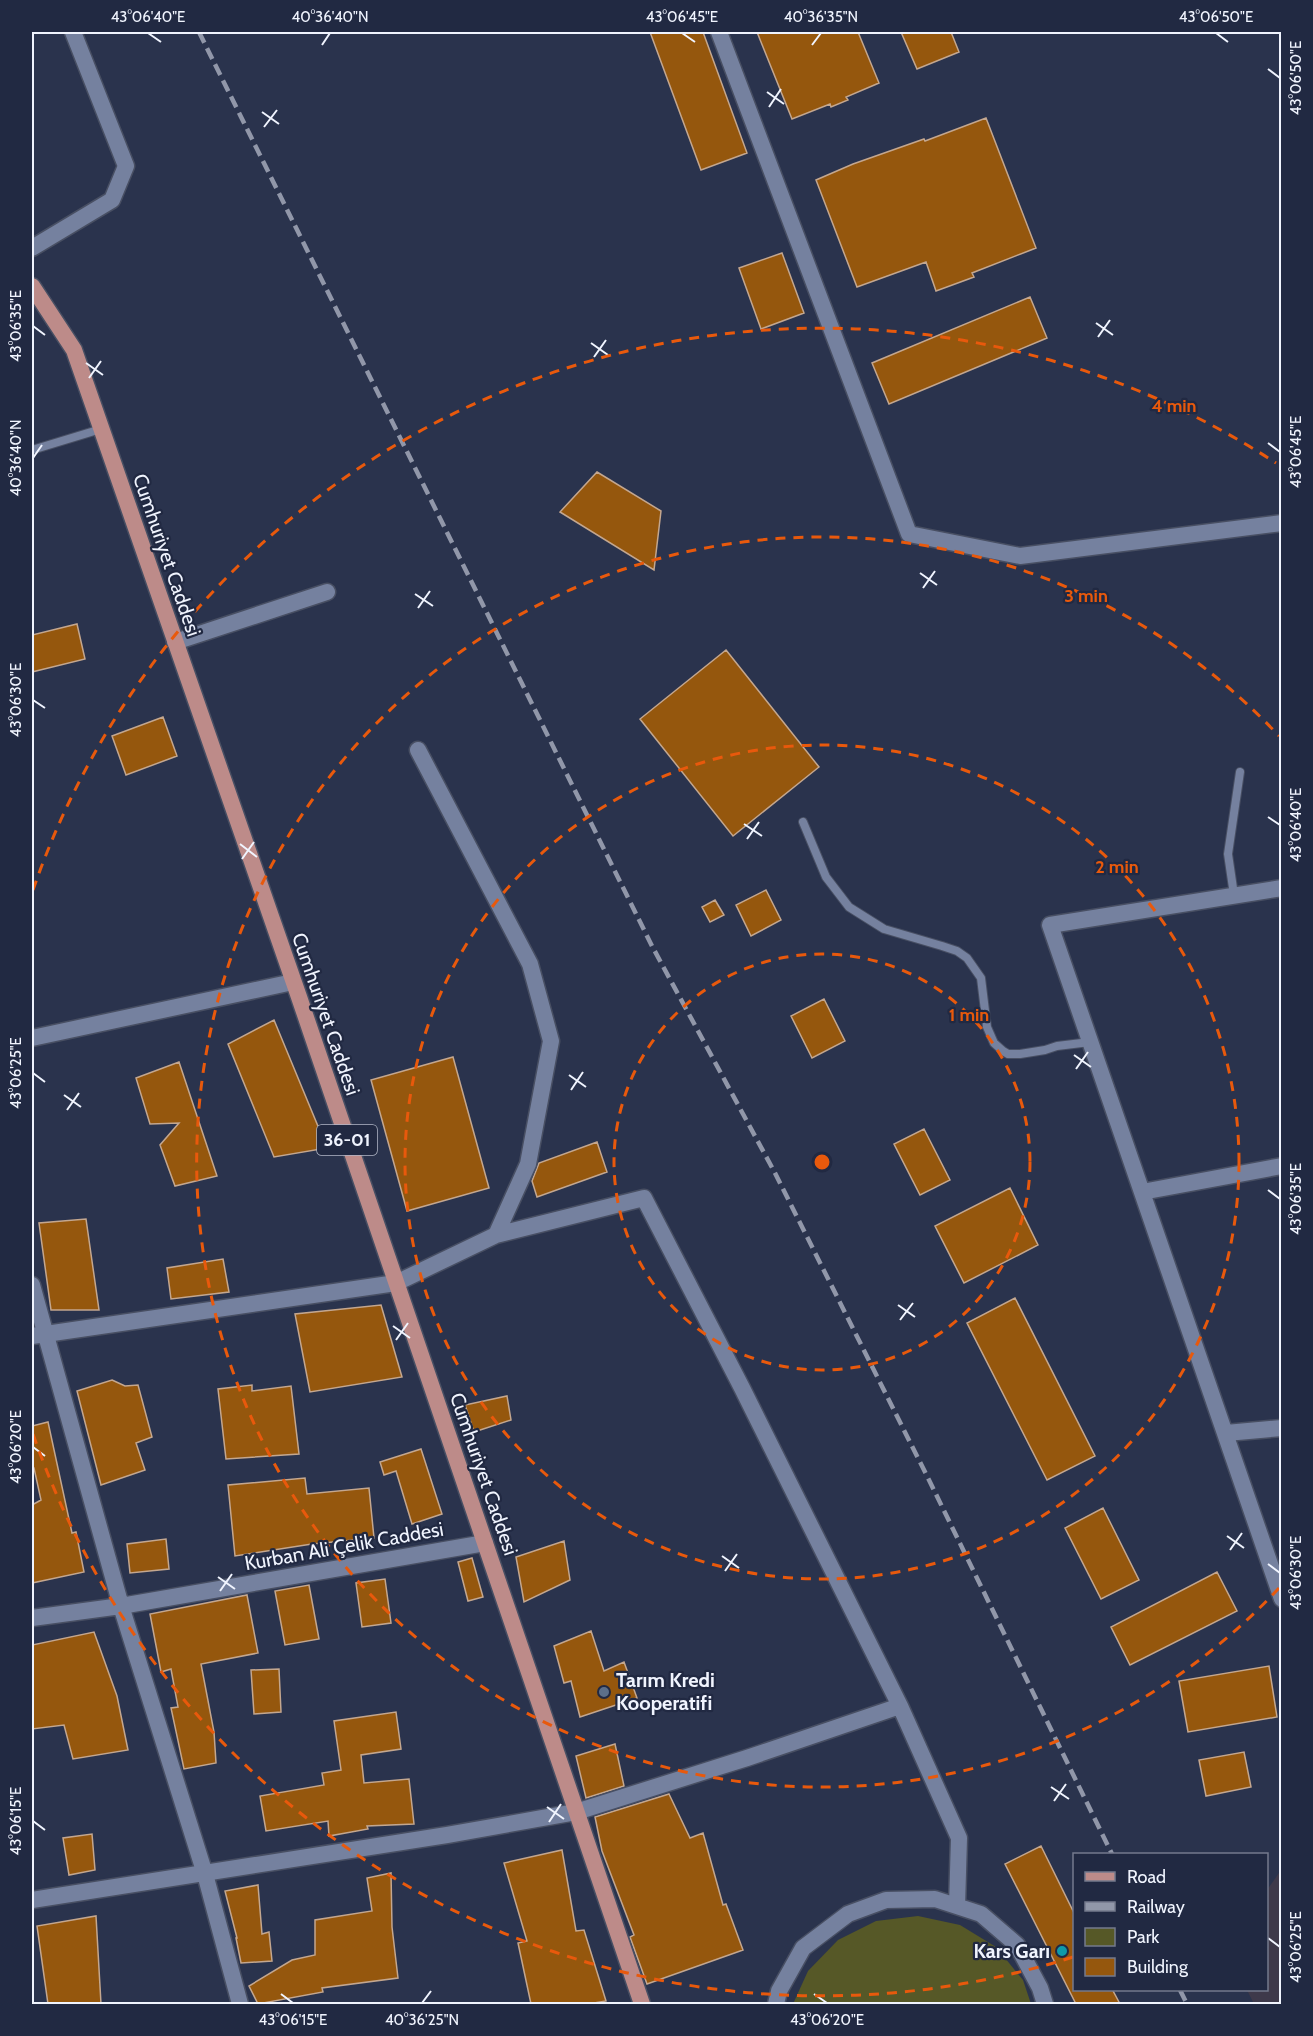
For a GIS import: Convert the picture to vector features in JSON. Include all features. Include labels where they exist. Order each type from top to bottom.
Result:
[{"type":"main road","name":"Cumhuriyet Caddesi","points":[[32,286],[74,350],[293,982],[642,2004]]},
{"type":"street","points":[[32,248],[112,200],[126,166],[73,32]]},
{"type":"street","points":[[719,32],[909,534],[1020,556],[1281,523]]},
{"type":"street","points":[[175,642],[327,592]]},
{"type":"street","points":[[418,750],[530,964],[551,1041],[528,1164],[496,1235]]},
{"type":"street","points":[[1281,888],[1050,925],[1281,1599]]},
{"type":"street","points":[[32,1038],[293,982]]},
{"type":"street","points":[[1142,1192],[1281,1166]]},
{"type":"street","points":[[38,1335],[396,1283],[496,1235],[644,1198],[752,1408],[900,1706],[959,1838],[957,1906]]},
{"type":"street","points":[[32,1285],[38,1335],[205,1874],[240,2004]]},
{"type":"street","points":[[1226,1433],[1281,1428]]},
{"type":"street","name":"Kurban Ali Çelik Caddesi","points":[[32,1618],[121,1606],[485,1544]]},
{"type":"street","points":[[32,1899],[205,1874],[576,1812],[747,1758],[900,1706]]},
{"type":"street","points":[[776,2004],[779,1991],[803,1948],[848,1914],[886,1900],[935,1899],[981,1914],[1017,1945],[1041,1988],[1045,2004]]},
{"type":"lane","points":[[32,450],[101,429]]},
{"type":"lane","points":[[1234,895],[1228,854],[1229,834],[1240,772]]},
{"type":"lane","points":[[803,822],[826,877],[849,907],[884,929],[957,951],[967,958],[981,978],[987,1027],[994,1043],[1003,1051],[1008,1054],[1020,1054],[1090,1042]]},
{"type":"shaded area","points":[[1281,1870],[1281,2004],[1254,2004],[1248,1991],[1268,1991],[1268,1889]]},
{"type":"green space","points":[[918,1916],[960,1925],[996,1947],[1023,1980],[1031,2004],[793,2004],[808,1971],[838,1940],[876,1921]]},
{"type":"building","points":[[650,32],[703,32],[747,153],[701,170]]},
{"type":"building","points":[[757,32],[858,32],[879,83],[846,97],[848,100],[831,107],[830,104],[792,119]]},
{"type":"building","points":[[901,32],[951,32],[959,52],[917,69]]},
{"type":"building","points":[[986,118],[1036,248],[972,273],[974,277],[936,291],[926,262],[857,287],[816,180],[853,164]]},
{"type":"building","points":[[782,253],[804,313],[761,329],[739,268]]},
{"type":"building","points":[[1030,297],[1047,338],[889,404],[872,363]]},
{"type":"building","points":[[597,472],[661,511],[654,570],[560,512]]},
{"type":"building","points":[[77,624],[85,659],[32,672],[32,635]]},
{"type":"building","points":[[726,650],[819,767],[733,836],[640,719]]},
{"type":"building","points":[[163,717],[177,756],[126,775],[112,736]]},
{"type":"building","points":[[766,890],[781,920],[751,936],[736,905]]},
{"type":"building","points":[[715,900],[724,915],[710,922],[702,907]]},
{"type":"building","points":[[824,999],[845,1041],[812,1058],[791,1016]]},
{"type":"building","points":[[274,1020],[327,1148],[274,1157],[228,1044]]},
{"type":"building","points":[[453,1057],[489,1188],[407,1211],[371,1080]]},
{"type":"building","points":[[179,1062],[217,1176],[175,1186],[160,1145],[179,1123],[150,1124],[136,1078]]},
{"type":"building","points":[[924,1129],[950,1180],[920,1195],[894,1144]]},
{"type":"building","points":[[597,1142],[607,1172],[537,1197],[532,1181],[539,1163]]},
{"type":"building","points":[[1010,1188],[1038,1245],[964,1283],[935,1226]]},
{"type":"building","points":[[86,1219],[99,1310],[51,1310],[39,1223]]},
{"type":"building","points":[[223,1259],[229,1292],[171,1299],[167,1268]]},
{"type":"building","points":[[1015,1298],[1095,1456],[1047,1480],[967,1323]]},
{"type":"building","points":[[381,1305],[402,1377],[310,1392],[295,1314]]},
{"type":"building","points":[[112,1380],[125,1386],[138,1385],[152,1437],[136,1443],[145,1470],[101,1485],[77,1391]]},
{"type":"building","points":[[252,1385],[252,1391],[291,1386],[299,1454],[226,1459],[218,1389]]},
{"type":"building","points":[[507,1396],[511,1420],[474,1432],[465,1405]]},
{"type":"building","points":[[48,1422],[72,1533],[76,1532],[84,1572],[32,1583],[32,1505],[41,1500],[34,1468],[32,1468],[32,1426]]},
{"type":"building","points":[[421,1449],[442,1514],[412,1524],[396,1471],[384,1475],[380,1462]]},
{"type":"building","points":[[305,1478],[307,1494],[369,1488],[374,1538],[312,1544],[235,1556],[228,1485]]},
{"type":"building","points":[[1103,1508],[1139,1580],[1101,1599],[1065,1528]]},
{"type":"building","points":[[166,1539],[169,1569],[130,1573],[127,1544]]},
{"type":"building","points":[[564,1541],[570,1580],[524,1602],[516,1557]]},
{"type":"building","points":[[472,1558],[483,1597],[468,1601],[458,1562]]},
{"type":"building","points":[[1217,1572],[1237,1611],[1130,1665],[1111,1627]]},
{"type":"building","points":[[385,1579],[391,1623],[362,1627],[356,1583]]},
{"type":"building","points":[[309,1585],[319,1639],[285,1645],[275,1591]]},
{"type":"building","points":[[247,1595],[258,1653],[201,1664],[214,1732],[216,1763],[184,1769],[171,1708],[178,1707],[171,1669],[161,1672],[150,1614]]},
{"type":"building","points":[[591,1631],[604,1671],[624,1662],[637,1698],[580,1717],[571,1681],[564,1683],[554,1646]]},
{"type":"building","points":[[94,1632],[117,1696],[128,1750],[73,1759],[64,1725],[32,1729],[32,1645]]},
{"type":"building","points":[[1269,1666],[1277,1717],[1188,1732],[1179,1681]]},
{"type":"building","points":[[279,1669],[281,1712],[254,1714],[251,1670]]},
{"type":"building","points":[[396,1712],[401,1749],[361,1755],[364,1783],[409,1779],[414,1824],[367,1826],[368,1829],[329,1836],[328,1821],[266,1831],[260,1796],[324,1785],[322,1773],[341,1770],[334,1721]]},
{"type":"building","points":[[615,1744],[624,1786],[586,1798],[576,1756]]},
{"type":"building","points":[[1244,1752],[1251,1787],[1206,1796],[1199,1760]]},
{"type":"building","points":[[669,1794],[690,1838],[703,1833],[723,1905],[726,1904],[743,1950],[647,1984],[630,1937],[634,1935],[602,1851],[595,1817]]},
{"type":"building","points":[[92,1834],[95,1870],[69,1875],[63,1838]]},
{"type":"building","name":"Kars Garı","points":[[1041,1846],[1073,1911],[1073,1991],[1113,1991],[1120,2004],[1076,2004],[1005,1864]]},
{"type":"building","points":[[562,1850],[576,1931],[584,1930],[606,2001],[588,2004],[531,2004],[518,1943],[527,1941],[504,1863]]},
{"type":"building","points":[[391,1873],[392,1927],[398,1978],[322,1988],[323,1992],[258,2004],[249,1986],[292,1960],[315,1955],[315,1920],[372,1911],[367,1878]]},
{"type":"building","points":[[258,1885],[262,1934],[269,1932],[272,1961],[241,1963],[225,1891]]},
{"type":"building","points":[[96,1916],[101,2004],[48,2004],[37,1926]]},
{"type":"railway","points":[[199,32],[652,946],[775,1173],[929,1480],[1112,1853]]},
{"type":"railway","points":[[1180,1991],[1187,2004]]},
{"type":"place","name":"Tarım Kredi Kooperatifi","points":[[604,1692]]},
{"type":"place","name":"Kars Garı","points":[[1062,1951]]}]
